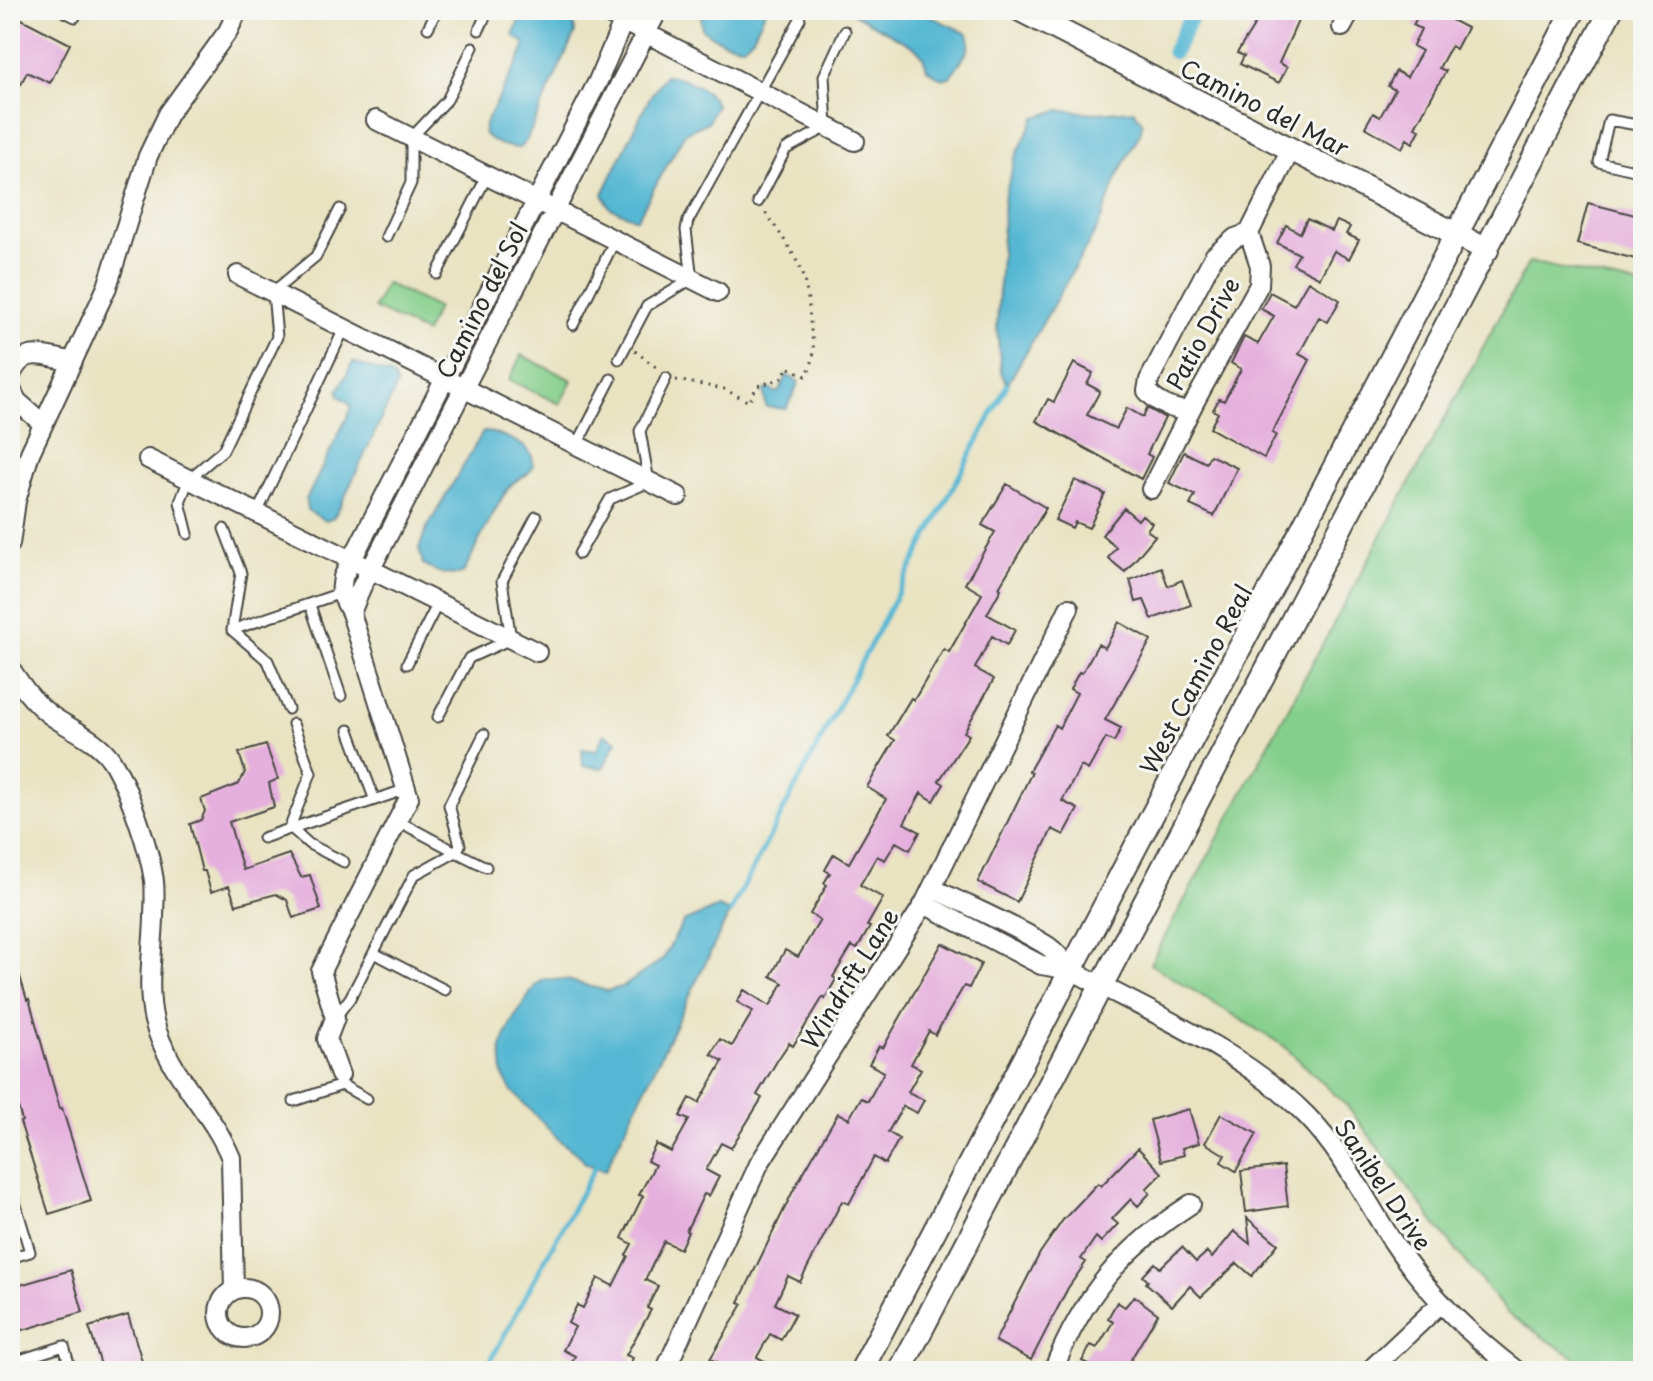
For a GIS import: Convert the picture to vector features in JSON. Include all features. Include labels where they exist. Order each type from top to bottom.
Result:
[{"type":"street","points":[[10,544],[16,501],[30,453],[107,287],[148,156],[168,114],[228,31],[238,10]]},
{"type":"street","points":[[601,10],[626,16],[646,33],[855,141]]},
{"type":"street","name":"Camino del Sol","points":[[351,613],[658,10]]},
{"type":"street","name":"Camino del Mar","points":[[1020,10],[1487,250]]},
{"type":"street","points":[[1342,27],[1351,10]]},
{"type":"street","name":"West Camino Real","points":[[861,1371],[1574,10]]},
{"type":"street","points":[[900,1371],[1611,10]]},
{"type":"street","name":"Camino del Sol","points":[[341,593],[343,577],[598,81],[626,16]]},
{"type":"street","points":[[376,120],[718,292]]},
{"type":"street","points":[[1249,233],[1291,149]]},
{"type":"street","name":"Patio Drive","points":[[1249,233],[1260,266],[1259,285],[1194,403],[1186,411],[1154,399],[1147,391],[1149,380],[1214,256],[1235,238],[1249,233]]},
{"type":"street","points":[[238,275],[678,496]]},
{"type":"street","points":[[10,377],[15,366],[26,356],[47,355],[72,361]]},
{"type":"street","points":[[10,387],[17,401],[42,423]]},
{"type":"street","points":[[1151,489],[1194,403]]},
{"type":"street","points":[[148,459],[537,652]]},
{"type":"street","points":[[341,593],[351,613],[409,798],[321,971],[335,1018],[327,1039],[341,1080]]},
{"type":"street","name":"Windrift Lane","points":[[665,1371],[759,1164],[928,896],[1069,608]]},
{"type":"street","points":[[10,668],[24,690],[48,713],[91,740],[110,758],[127,792],[154,876],[153,1019],[164,1050],[190,1095],[222,1137],[231,1158],[234,1290]]},
{"type":"street","name":"Sanibel Drive","points":[[928,896],[1041,965],[1072,970],[1219,1047],[1277,1088],[1336,1150],[1390,1237],[1441,1303],[1473,1335],[1517,1371]]},
{"type":"street","points":[[1053,1371],[1077,1318],[1097,1286],[1140,1240],[1191,1204]]},
{"type":"street","points":[[1369,1371],[1441,1303]]},
{"type":"lane","points":[[61,10],[75,17]]},
{"type":"lane","points":[[428,28],[437,10]]},
{"type":"lane","points":[[479,30],[488,10]]},
{"type":"lane","points":[[619,359],[647,306],[692,279],[686,230],[688,221],[800,19]]},
{"type":"lane","points":[[758,202],[786,149],[827,127],[824,76],[845,31]]},
{"type":"lane","points":[[386,237],[411,183],[411,138],[447,100],[473,47]]},
{"type":"lane","points":[[1643,126],[1609,120],[1599,162],[1643,172]]},
{"type":"lane","points":[[437,274],[487,176]]},
{"type":"lane","points":[[188,534],[180,502],[189,479],[223,450],[277,337],[273,292],[316,256],[340,209]]},
{"type":"lane","points":[[573,325],[615,240]]},
{"type":"lane","points":[[257,513],[344,329]]},
{"type":"lane","points":[[579,554],[610,499],[649,482],[640,431],[666,378]]},
{"type":"lane","points":[[577,445],[611,379]]},
{"type":"lane","points":[[438,717],[469,658],[511,639],[502,581],[536,517]]},
{"type":"lane","points":[[224,529],[241,573],[232,630]]},
{"type":"lane","points":[[232,630],[341,593]]},
{"type":"lane","points":[[407,664],[438,603]]},
{"type":"lane","points":[[310,605],[341,696]]},
{"type":"lane","points":[[232,630],[268,661],[288,709]]},
{"type":"lane","points":[[290,827],[311,773],[293,724]]},
{"type":"lane","points":[[349,730],[374,798]]},
{"type":"lane","points":[[335,1018],[350,998],[414,875],[456,852],[460,845],[449,805],[484,734]]},
{"type":"lane","points":[[263,838],[407,789]]},
{"type":"lane","points":[[398,821],[486,867]]},
{"type":"lane","points":[[290,827],[309,844],[344,862]]},
{"type":"lane","points":[[374,953],[445,990]]},
{"type":"lane","points":[[294,1101],[341,1080],[367,1099]]},
{"type":"lane","points":[[10,1185],[30,1252],[10,1258]]},
{"type":"lane","points":[[10,1363],[64,1346],[71,1371]]},
{"type":"path","points":[[626,345],[655,365],[666,378],[724,389],[749,402],[757,386],[781,379],[788,367],[806,376],[815,358],[810,297],[803,272],[758,202]]},
{"type":"green space","points":[[1529,262],[1643,286],[1643,1371],[1595,1371],[1508,1314],[1347,1106],[1284,1046],[1150,964]]},
{"type":"green space","points":[[386,283],[437,308],[425,333],[374,308]]},
{"type":"green space","points":[[521,355],[572,380],[560,404],[509,380]]},
{"type":"water","points":[[524,10],[551,10],[574,24],[575,33],[526,141],[519,148],[500,144],[484,133],[485,124],[524,50],[524,43],[513,35]]},
{"type":"water","points":[[704,10],[766,10],[753,37],[743,46],[721,40],[702,29]]},
{"type":"water","points":[[847,10],[917,10],[968,34],[969,45],[950,77],[942,79],[927,69],[923,56],[916,48]]},
{"type":"water","points":[[665,75],[694,84],[716,104],[708,122],[685,133],[637,219],[610,208],[603,194],[650,97]]},
{"type":"water","points":[[1060,110],[1096,113],[1134,110],[1142,122],[1141,131],[1119,173],[1098,227],[1007,385],[1001,372],[997,327],[1004,199],[1015,158],[1035,117]]},
{"type":"water","points":[[353,362],[393,376],[397,385],[341,505],[333,518],[326,521],[307,510],[306,500],[351,409],[338,391]]},
{"type":"water","points":[[787,375],[799,382],[786,409],[766,407],[764,390],[779,392]]},
{"type":"water","points":[[483,432],[505,437],[528,450],[532,456],[532,467],[506,491],[463,573],[443,573],[423,564],[419,548],[427,528]]},
{"type":"water","points":[[604,734],[617,741],[603,768],[583,766],[582,749],[596,751]]},
{"type":"water","points":[[718,907],[730,912],[605,1171],[585,1163],[511,1090],[503,1076],[501,1047],[511,1023],[535,986],[544,979],[567,980],[607,991],[624,986],[663,959],[683,922]]},
{"type":"building","points":[[1264,10],[1303,10],[1279,63],[1287,67],[1279,83],[1240,64],[1244,56],[1237,53]]},
{"type":"building","points":[[1421,10],[1432,10],[1467,28],[1456,49],[1451,46],[1439,68],[1446,71],[1415,127],[1420,130],[1413,143],[1407,139],[1402,148],[1365,127],[1373,113],[1380,117],[1395,90],[1388,86],[1396,71],[1407,77],[1422,51],[1413,46],[1421,29],[1413,25]]},
{"type":"building","points":[[10,13],[70,44],[50,83],[27,72],[10,105]]},
{"type":"building","points":[[1588,203],[1643,217],[1643,261],[1577,244]]},
{"type":"building","points":[[1307,219],[1332,231],[1337,221],[1350,227],[1346,234],[1359,240],[1349,259],[1334,251],[1320,278],[1293,264],[1299,254],[1277,243],[1286,225],[1300,233]]},
{"type":"building","points":[[1308,281],[1340,300],[1328,322],[1319,317],[1299,354],[1310,360],[1272,433],[1276,435],[1264,458],[1210,428],[1218,413],[1213,410],[1219,399],[1224,401],[1241,369],[1231,363],[1244,337],[1258,344],[1274,316],[1261,309],[1270,292],[1294,305]]},
{"type":"building","points":[[1074,363],[1093,373],[1087,384],[1100,391],[1087,415],[1116,429],[1127,408],[1143,417],[1147,408],[1165,418],[1147,454],[1152,457],[1141,479],[1036,421],[1048,399],[1054,402]]},
{"type":"building","points":[[1184,452],[1206,463],[1210,455],[1237,468],[1214,516],[1190,505],[1195,495],[1169,483]]},
{"type":"building","points":[[1075,480],[1105,494],[1089,528],[1075,522],[1072,528],[1055,520]]},
{"type":"building","points":[[1007,484],[1046,508],[999,587],[1001,589],[987,614],[1015,630],[1007,645],[992,636],[975,668],[994,679],[964,732],[969,735],[939,781],[944,784],[934,801],[921,793],[904,823],[920,832],[910,850],[896,842],[885,860],[877,856],[860,885],[883,898],[867,926],[870,927],[857,949],[852,946],[833,977],[836,979],[825,999],[823,997],[793,1046],[789,1043],[777,1061],[757,1095],[762,1098],[731,1148],[721,1143],[706,1170],[719,1177],[709,1196],[704,1194],[680,1249],[664,1241],[645,1280],[658,1286],[647,1308],[651,1310],[626,1355],[633,1358],[627,1371],[568,1371],[575,1356],[563,1350],[575,1327],[568,1323],[577,1305],[583,1308],[598,1278],[613,1286],[628,1256],[632,1244],[622,1238],[655,1165],[647,1161],[656,1144],[671,1152],[689,1120],[680,1116],[690,1098],[699,1103],[723,1061],[711,1054],[720,1039],[732,1046],[753,1011],[737,1002],[744,990],[770,1006],[783,983],[771,976],[785,950],[798,957],[820,920],[810,914],[827,885],[824,883],[830,873],[825,870],[834,854],[849,863],[886,799],[867,787],[895,740],[888,736],[944,649],[949,652],[982,594],[965,584],[995,532],[982,525]]},
{"type":"building","points":[[1124,508],[1138,520],[1142,515],[1152,523],[1147,530],[1155,536],[1125,572],[1108,558],[1116,547],[1102,535]]},
{"type":"building","points":[[1161,567],[1168,586],[1182,580],[1191,605],[1152,619],[1144,600],[1136,602],[1130,580]]},
{"type":"building","points":[[1119,622],[1151,640],[1105,720],[1121,728],[1114,742],[1106,738],[1088,770],[1081,766],[1062,801],[1078,809],[1064,835],[1052,829],[1017,902],[978,882],[1032,772],[1029,771],[1055,725],[1059,728],[1077,693],[1070,689],[1079,672],[1082,673],[1098,644],[1105,648]]},
{"type":"building","points":[[266,745],[278,779],[269,783],[274,807],[229,822],[243,870],[289,854],[301,877],[310,875],[321,909],[293,918],[287,900],[276,894],[236,905],[229,886],[211,892],[205,871],[202,871],[190,824],[201,820],[205,811],[201,799],[239,784],[245,772],[239,753]]},
{"type":"building","points":[[942,943],[981,964],[969,988],[964,986],[935,1035],[929,1031],[911,1064],[921,1069],[908,1092],[924,1100],[917,1113],[903,1106],[888,1132],[899,1139],[885,1164],[874,1157],[849,1204],[842,1201],[800,1282],[788,1276],[775,1304],[795,1314],[781,1340],[770,1334],[757,1357],[783,1371],[713,1371],[717,1362],[710,1359],[743,1304],[739,1302],[794,1189],[838,1113],[849,1119],[861,1098],[868,1101],[884,1072],[869,1064],[879,1046],[883,1048]]},
{"type":"building","points":[[10,953],[13,953],[29,999],[60,1109],[91,1201],[49,1214],[20,1122],[10,1078]]},
{"type":"building","points":[[1189,1109],[1199,1143],[1182,1148],[1184,1155],[1161,1161],[1150,1120]]},
{"type":"building","points":[[1221,1114],[1257,1134],[1236,1171],[1221,1162],[1225,1155],[1205,1143]]},
{"type":"building","points":[[1138,1148],[1162,1173],[1146,1189],[1150,1193],[1138,1206],[1131,1199],[1112,1219],[1118,1224],[1101,1242],[1096,1237],[1081,1259],[1086,1262],[1068,1288],[1031,1360],[995,1341],[1040,1253],[1063,1220],[1098,1183],[1101,1186]]},
{"type":"building","points":[[1283,1166],[1288,1206],[1246,1212],[1241,1171]]},
{"type":"building","points":[[1247,1218],[1278,1244],[1252,1276],[1237,1263],[1201,1297],[1190,1286],[1172,1306],[1146,1283],[1148,1281],[1143,1276],[1155,1263],[1160,1268],[1182,1247],[1196,1262],[1207,1252],[1212,1258],[1234,1231],[1250,1244]]},
{"type":"building","points":[[71,1270],[83,1312],[10,1334],[10,1288]]},
{"type":"building","points":[[1134,1296],[1158,1314],[1124,1371],[1101,1371],[1082,1361],[1091,1345],[1097,1348],[1113,1322],[1108,1318],[1117,1302],[1125,1307]]},
{"type":"building","points":[[128,1315],[145,1371],[103,1371],[89,1327]]},
{"type":"waterway","points":[[1174,51],[1195,10]]},
{"type":"waterway","points":[[730,912],[1007,385]]},
{"type":"waterway","points":[[485,1371],[595,1167]]}]
